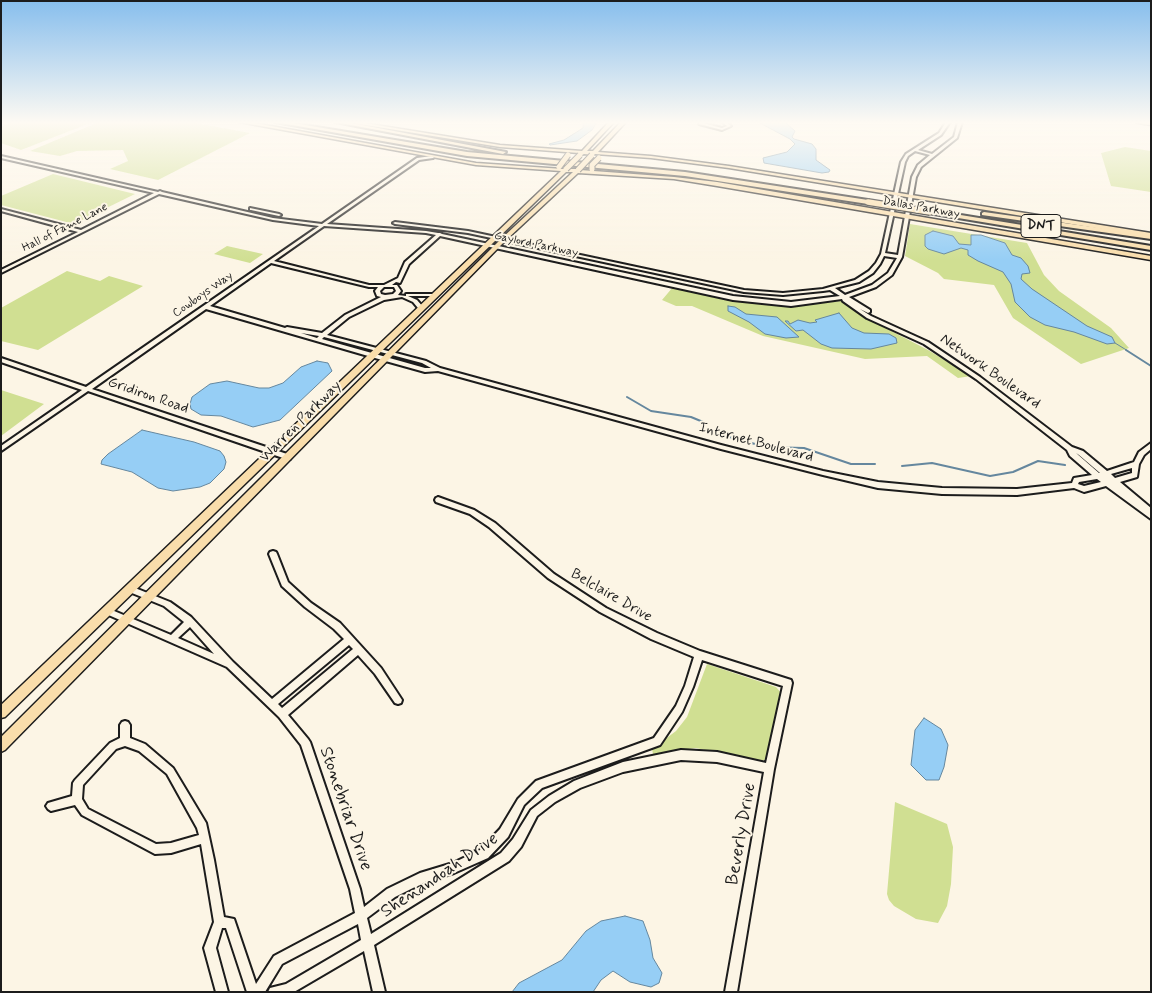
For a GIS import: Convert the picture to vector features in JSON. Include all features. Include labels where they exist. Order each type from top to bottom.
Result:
[{"type":"highway","name":"DNT","points":[[583,168],[705,176],[870,199]]},
{"type":"highway","name":"DNT","points":[[691,168],[1151,244]]},
{"type":"highway","name":"DNT","points":[[931,209],[971,218],[1151,248]]},
{"type":"highway","points":[[931,209],[1151,236]]},
{"type":"highway","points":[[971,218],[1151,254]]},
{"type":"main road","name":"Dallas Parkway","points":[[531,168],[549,170],[556,168]]},
{"type":"main road","name":"Warren Parkway","points":[[1,714],[373,352],[552,183],[561,168]]},
{"type":"main road","name":"Dallas Parkway","points":[[567,168],[577,171],[683,180],[1151,258]]},
{"type":"main road","name":"Warren Parkway","points":[[1,746],[503,240],[545,203],[580,168]]},
{"type":"main road","points":[[592,168],[609,174]]},
{"type":"main road","name":"Dallas Parkway","points":[[743,168],[1151,236]]},
{"type":"main road","points":[[545,203],[540,199],[552,183]]},
{"type":"main road","points":[[806,200],[877,208],[882,206],[883,194],[864,188]]},
{"type":"main road","points":[[948,224],[921,215],[919,203],[927,201],[964,205]]},
{"type":"main road","points":[[419,324],[423,313],[438,299],[438,296],[433,295]]},
{"type":"street","name":"Gaylord Parkway","points":[[49,168],[264,217],[324,225],[445,228],[672,276],[763,293],[793,294],[851,283],[868,274],[878,264],[883,254],[902,168]]},
{"type":"street","name":"Gaylord Parkway","points":[[70,168],[288,216],[394,226],[440,234],[668,284],[761,302],[812,303],[845,297],[880,282],[896,265],[900,257],[910,195],[918,168]]},
{"type":"street","name":"Cowboys Way","points":[[1,449],[405,168]]},
{"type":"street","name":"Hall of Fame Lane","points":[[1,272],[165,189]]},
{"type":"street","points":[[232,210],[238,206]]},
{"type":"street","points":[[1,210],[81,231]]},
{"type":"street","points":[[264,217],[288,216]]},
{"type":"street","points":[[317,340],[347,316],[397,293],[399,279],[407,263],[440,234]]},
{"type":"street","points":[[883,254],[900,257]]},
{"type":"street","points":[[271,262],[369,286],[398,288],[420,307]]},
{"type":"street","points":[[668,284],[672,276]]},
{"type":"street","points":[[372,303],[379,288],[399,279]]},
{"type":"street","points":[[369,286],[382,296],[389,297],[433,295]]},
{"type":"street","name":"Network Boulevard","points":[[832,288],[869,317],[889,325],[948,356],[1070,449],[1072,454],[1151,514]]},
{"type":"street","points":[[206,307],[282,328],[317,340],[373,352]]},
{"type":"street","points":[[282,328],[322,336],[373,352]]},
{"type":"street","name":"Internet Boulevard","points":[[373,352],[426,370],[438,369],[721,447],[822,473],[878,485],[942,491],[1017,492],[1074,486],[1084,489],[1111,483],[1135,474],[1136,464],[1141,454],[1151,445]]},
{"type":"street","name":"Gridiron Road","points":[[1,360],[288,457]]},
{"type":"street","name":"Internet Boulevard","points":[[1074,486],[1076,480],[1101,475],[1136,464]]},
{"type":"street","name":"Belclaire Drive","points":[[438,500],[472,512],[492,525],[550,576],[603,610],[654,636],[699,655],[788,683]]},
{"type":"street","points":[[273,554],[285,584],[302,600],[337,626],[378,670],[398,700]]},
{"type":"street","name":"Stonebriar Drive","points":[[130,589],[167,604],[190,622],[230,665],[282,714],[305,742],[355,889],[379,992]]},
{"type":"street","name":"Stonebriar Drive","points":[[107,611],[230,665]]},
{"type":"street","points":[[172,639],[190,622]]},
{"type":"street","points":[[272,704],[350,640]]},
{"type":"street","points":[[282,714],[358,650]]},
{"type":"street","name":"Shenandoah Drive","points":[[258,992],[278,960],[361,916],[391,893],[424,877],[454,868],[484,854],[504,833],[521,802],[539,784],[656,742],[679,709],[689,687],[699,655]]},
{"type":"street","name":"Beverly Drive","points":[[731,992],[770,769],[788,683]]},
{"type":"street","points":[[125,724],[125,741]]},
{"type":"street","points":[[204,838],[171,848],[156,849],[84,812],[77,800],[78,783],[113,746],[125,741],[142,747],[170,771],[202,827],[204,838],[219,922],[210,948],[222,992]]},
{"type":"street","name":"Shenandoah Drive","points":[[274,992],[288,989],[368,942],[504,857],[517,843],[534,814],[552,799],[577,784],[623,767],[681,755],[718,757],[770,769]]},
{"type":"street","points":[[51,806],[77,800]]},
{"type":"street","points":[[219,922],[230,923],[253,992]]},
{"type":"green space","points":[[111,168],[181,168],[158,180],[110,169]]},
{"type":"green space","points":[[1106,168],[1151,168],[1151,192],[1111,186]]},
{"type":"green space","points":[[53,174],[135,194],[74,224],[1,205],[1,196]]},
{"type":"green space","points":[[910,224],[1027,243],[1044,275],[1059,291],[1111,328],[1129,348],[1081,364],[1013,318],[994,285],[944,279],[938,273],[905,256]]},
{"type":"green space","points":[[227,246],[263,254],[250,263],[214,254]]},
{"type":"green space","points":[[67,271],[100,281],[109,276],[143,286],[38,350],[1,341],[1,308]]},
{"type":"green space","points":[[673,287],[767,305],[797,306],[841,301],[868,319],[928,350],[971,376],[958,378],[927,356],[865,359],[763,336],[692,306],[676,306],[662,300]]},
{"type":"green space","points":[[1,390],[44,404],[1,436]]},
{"type":"green space","points":[[707,664],[776,687],[783,695],[768,758],[760,762],[696,748],[653,754],[652,749],[676,731],[687,717]]},
{"type":"green space","points":[[895,802],[947,824],[953,847],[951,884],[947,906],[938,923],[916,919],[894,906],[889,900],[887,894]]},
{"type":"water","points":[[795,168],[828,168],[830,170],[829,172],[822,173]]},
{"type":"water","points":[[933,231],[953,236],[959,244],[971,245],[971,235],[981,235],[1005,243],[1012,255],[1021,258],[1028,266],[1030,273],[1022,274],[1021,279],[1032,289],[1087,326],[1112,337],[1115,343],[1107,344],[1074,332],[1045,325],[1030,317],[1015,302],[1011,284],[1003,272],[968,255],[968,250],[961,248],[944,254],[928,249],[925,246],[925,235]]},
{"type":"water","points":[[728,306],[735,307],[746,314],[777,317],[799,337],[786,338],[765,334],[749,322],[728,311]]},
{"type":"water","points":[[839,313],[852,328],[864,333],[889,334],[896,338],[897,343],[871,349],[832,348],[821,344],[803,330],[796,331],[785,321],[788,321],[790,324],[798,320],[810,323],[817,322],[815,320]]},
{"type":"water","points":[[317,361],[328,363],[332,371],[280,420],[253,427],[221,416],[201,415],[191,409],[192,397],[210,384],[227,381],[259,388],[269,388],[283,383],[301,367]]},
{"type":"water","points":[[142,430],[194,442],[220,451],[226,462],[224,469],[210,483],[200,487],[173,491],[158,488],[132,472],[101,464],[108,454]]},
{"type":"water","points":[[924,718],[941,729],[948,745],[944,767],[939,780],[926,780],[911,765],[915,730]]},
{"type":"water","points":[[625,916],[643,921],[650,940],[653,958],[662,973],[659,983],[651,987],[630,982],[613,971],[601,980],[593,992],[512,992],[519,983],[562,960],[586,931],[601,921]]},
{"type":"waterway","points":[[1115,343],[1128,351]]},
{"type":"waterway","points":[[1126,350],[1151,366]]},
{"type":"waterway","points":[[627,397],[651,411],[691,417],[708,424]]},
{"type":"waterway","points":[[726,436],[766,447],[804,448],[851,464],[875,464]]},
{"type":"waterway","points":[[902,466],[932,463],[990,476],[1013,472],[1038,461],[1065,465]]}]
